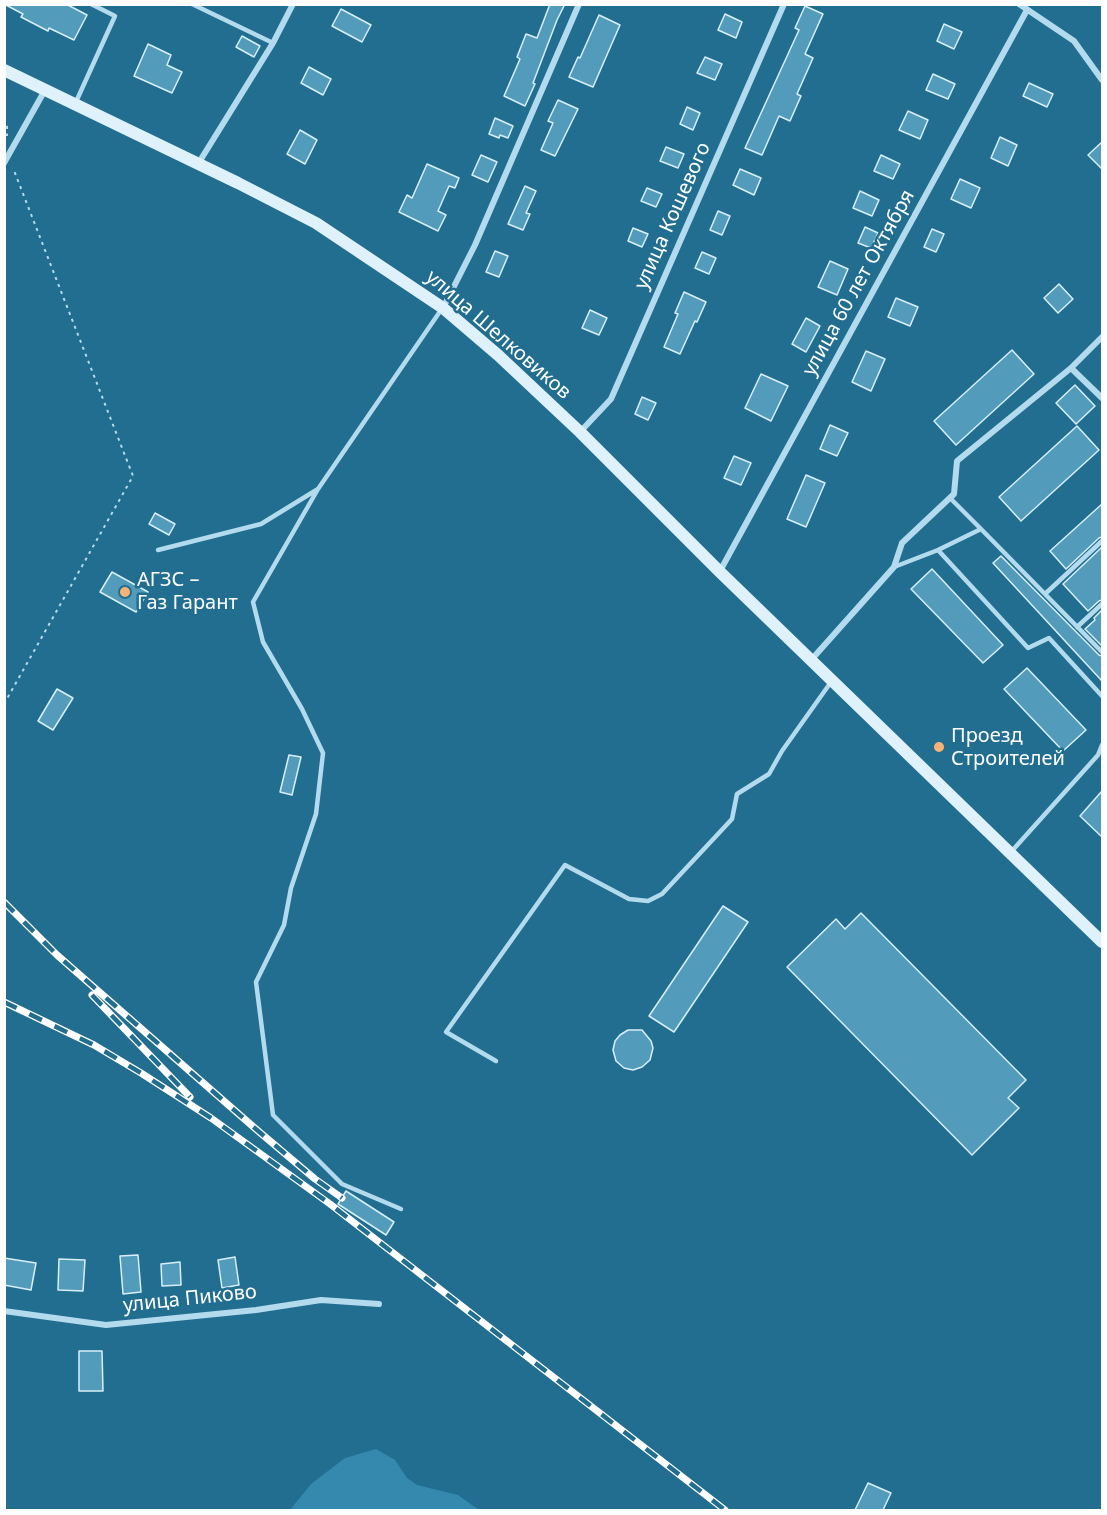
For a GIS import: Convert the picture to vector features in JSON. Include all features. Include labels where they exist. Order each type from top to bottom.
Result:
[{"type":"street","points":[[198,164],[273,43],[293,4]]},
{"type":"street","points":[[443,308],[474,245],[579,4]]},
{"type":"street","name":"улица Кошевого","points":[[580,432],[611,399],[784,4]]},
{"type":"street","points":[[1019,4],[1074,41],[1102,80]]},
{"type":"street","name":"улица 60 лет Октября","points":[[720,572],[1027,10]]},
{"type":"street","name":"улица Шелковиков","points":[[4,70],[316,223],[443,308],[498,355],[580,432],[720,572],[1101,939]]},
{"type":"street","points":[[6,160],[45,89]]},
{"type":"street","points":[[812,659],[894,567],[902,543],[954,494],[957,461],[1071,368],[1102,337]]},
{"type":"street","points":[[1071,368],[1102,398]]},
{"type":"street","name":"улица Пиково","points":[[4,1311],[106,1325],[256,1310],[321,1300],[379,1304]]},
{"type":"lane","points":[[75,104],[115,16],[91,4]]},
{"type":"lane","points":[[192,4],[273,43]]},
{"type":"lane","points":[[400,1209],[342,1184],[273,1115],[256,982],[284,925],[291,888],[315,814],[323,753],[302,709],[263,642],[253,602],[318,489],[443,308]]},
{"type":"lane","points":[[158,550],[261,524],[318,489]]},
{"type":"lane","points":[[950,498],[1102,652]]},
{"type":"lane","points":[[894,567],[938,550],[981,529]]},
{"type":"lane","points":[[1046,594],[1102,541]]},
{"type":"lane","points":[[938,550],[1028,648],[1049,638],[1102,696]]},
{"type":"lane","points":[[1077,627],[1102,604]]},
{"type":"lane","points":[[496,1061],[446,1032],[565,865],[629,899],[648,901],[662,894],[732,819],[737,794],[768,774],[832,679]]},
{"type":"lane","points":[[1011,852],[1098,755],[1102,745]]},
{"type":"path","points":[[4,119],[7,126],[6,160],[133,476],[4,705]]},
{"type":"shaded area","points":[[376,1449],[395,1460],[407,1478],[417,1485],[458,1495],[479,1510],[290,1510],[311,1484],[345,1458]]},
{"type":"building","points":[[4,4],[66,4],[87,15],[74,40],[49,28],[48,31],[21,17],[23,14]]},
{"type":"building","points":[[550,4],[565,4],[525,106],[504,96],[520,59],[517,57],[526,34],[537,38]]},
{"type":"building","points":[[805,6],[823,14],[805,54],[813,58],[797,94],[801,96],[790,121],[779,116],[762,155],[745,148],[799,30],[795,28]]},
{"type":"building","points":[[341,9],[371,25],[362,42],[332,26]]},
{"type":"building","points":[[725,14],[742,22],[736,38],[718,30]]},
{"type":"building","points":[[599,15],[620,25],[593,87],[569,77]]},
{"type":"building","points":[[944,24],[962,32],[954,49],[937,41]]},
{"type":"building","points":[[242,36],[260,46],[254,57],[236,47]]},
{"type":"building","points":[[148,44],[171,55],[167,65],[182,72],[172,93],[134,76]]},
{"type":"building","points":[[705,57],[722,64],[715,80],[697,73]]},
{"type":"building","points":[[309,67],[331,79],[323,95],[301,83]]},
{"type":"building","points":[[933,74],[955,84],[948,99],[926,90]]},
{"type":"building","points":[[1029,83],[1053,94],[1047,107],[1023,96]]},
{"type":"building","points":[[558,100],[578,109],[555,156],[541,150],[553,123],[548,121]]},
{"type":"building","points":[[687,107],[700,113],[693,130],[680,124]]},
{"type":"building","points":[[908,111],[928,120],[920,139],[899,130]]},
{"type":"building","points":[[495,118],[513,126],[508,138],[500,135],[499,138],[489,134]]},
{"type":"building","points":[[300,130],[317,140],[305,164],[287,154]]},
{"type":"building","points":[[1000,137],[1017,145],[1008,166],[991,158]]},
{"type":"building","points":[[1102,142],[1102,169],[1088,155]]},
{"type":"building","points":[[666,147],[684,154],[678,168],[660,161]]},
{"type":"building","points":[[481,155],[497,162],[488,182],[472,175]]},
{"type":"building","points":[[881,155],[900,164],[893,179],[874,171]]},
{"type":"building","points":[[427,164],[459,178],[455,188],[449,186],[438,211],[446,215],[438,231],[399,212],[407,195],[412,198]]},
{"type":"building","points":[[740,169],[761,178],[754,195],[733,185]]},
{"type":"building","points":[[960,179],[980,188],[971,208],[951,199]]},
{"type":"building","points":[[525,186],[536,191],[526,213],[530,214],[523,230],[508,224]]},
{"type":"building","points":[[647,188],[662,194],[656,207],[641,201]]},
{"type":"building","points":[[860,191],[879,200],[872,216],[853,208]]},
{"type":"building","points":[[718,211],[730,216],[722,235],[710,230]]},
{"type":"building","points":[[865,227],[878,233],[871,248],[858,243]]},
{"type":"building","points":[[633,228],[648,234],[642,247],[628,241]]},
{"type":"building","points":[[932,229],[944,234],[936,252],[924,247]]},
{"type":"building","points":[[495,251],[508,256],[499,277],[486,272]]},
{"type":"building","points":[[702,252],[716,258],[709,274],[695,268]]},
{"type":"building","points":[[830,261],[848,269],[837,295],[818,287]]},
{"type":"building","points":[[1059,284],[1073,299],[1058,313],[1044,298]]},
{"type":"building","points":[[684,292],[706,302],[680,354],[664,347],[678,314],[675,313]]},
{"type":"building","points":[[896,298],[918,307],[910,326],[888,317]]},
{"type":"building","points":[[590,310],[607,318],[599,335],[582,328]]},
{"type":"building","points":[[806,318],[820,326],[806,352],[792,344]]},
{"type":"building","points":[[1012,350],[1034,374],[956,445],[934,421]]},
{"type":"building","points":[[866,351],[885,359],[871,391],[852,382]]},
{"type":"building","points":[[761,374],[788,386],[771,421],[745,408]]},
{"type":"building","points":[[1075,385],[1095,406],[1076,424],[1056,403]]},
{"type":"building","points":[[642,397],[656,403],[648,420],[635,414]]},
{"type":"building","points":[[830,425],[848,433],[837,456],[820,449]]},
{"type":"building","points":[[1077,426],[1099,450],[1021,521],[999,497]]},
{"type":"building","points":[[734,456],[751,463],[741,485],[724,478]]},
{"type":"building","points":[[806,475],[825,483],[806,527],[787,519]]},
{"type":"building","points":[[1102,504],[1102,537],[1066,569],[1050,551]]},
{"type":"building","points":[[155,513],[175,524],[169,535],[149,524]]},
{"type":"building","points":[[1102,547],[1102,600],[1088,611],[1063,584]]},
{"type":"building","points":[[1001,556],[1102,656],[1102,681],[993,563]]},
{"type":"building","points":[[932,569],[1003,645],[983,663],[911,589]]},
{"type":"building","points":[[112,572],[148,592],[136,612],[100,592]]},
{"type":"building","points":[[1102,610],[1102,646],[1085,629]]},
{"type":"building","points":[[1027,668],[1086,730],[1063,751],[1004,689]]},
{"type":"building","points":[[57,689],[73,698],[53,730],[38,721]]},
{"type":"building","points":[[289,755],[301,757],[292,795],[280,792]]},
{"type":"building","points":[[1102,791],[1102,837],[1080,816]]},
{"type":"building","points":[[723,906],[748,922],[674,1032],[649,1016]]},
{"type":"building","points":[[861,913],[1026,1080],[1008,1098],[1019,1108],[972,1155],[787,967],[836,919],[845,929]]},
{"type":"building","points":[[628,1030],[642,1030],[651,1041],[653,1048],[650,1060],[642,1067],[633,1070],[624,1068],[616,1061],[613,1050],[615,1041]]},
{"type":"building","points":[[346,1191],[394,1222],[386,1235],[338,1204]]},
{"type":"building","points":[[138,1255],[141,1292],[123,1294],[120,1256]]},
{"type":"building","points":[[235,1257],[239,1285],[222,1288],[218,1260]]},
{"type":"building","points":[[4,1258],[36,1263],[31,1290],[4,1285]]},
{"type":"building","points":[[59,1259],[85,1260],[83,1291],[58,1290]]},
{"type":"building","points":[[180,1262],[181,1285],[162,1286],[161,1264]]},
{"type":"building","points":[[79,1351],[102,1351],[103,1391],[79,1391]]},
{"type":"building","points":[[868,1483],[891,1493],[883,1510],[855,1510]]},
{"type":"railway","points":[[4,902],[57,955],[257,1130],[315,1179],[342,1198]]},
{"type":"railway","points":[[92,995],[190,1097]]},
{"type":"railway","points":[[4,1002],[94,1045],[211,1118],[330,1204],[725,1510]]},
{"type":"place","name":"АГЗС – Газ Гарант","points":[[125,592]]},
{"type":"place","name":"Проезд Строителей","points":[[939,747]]}]
